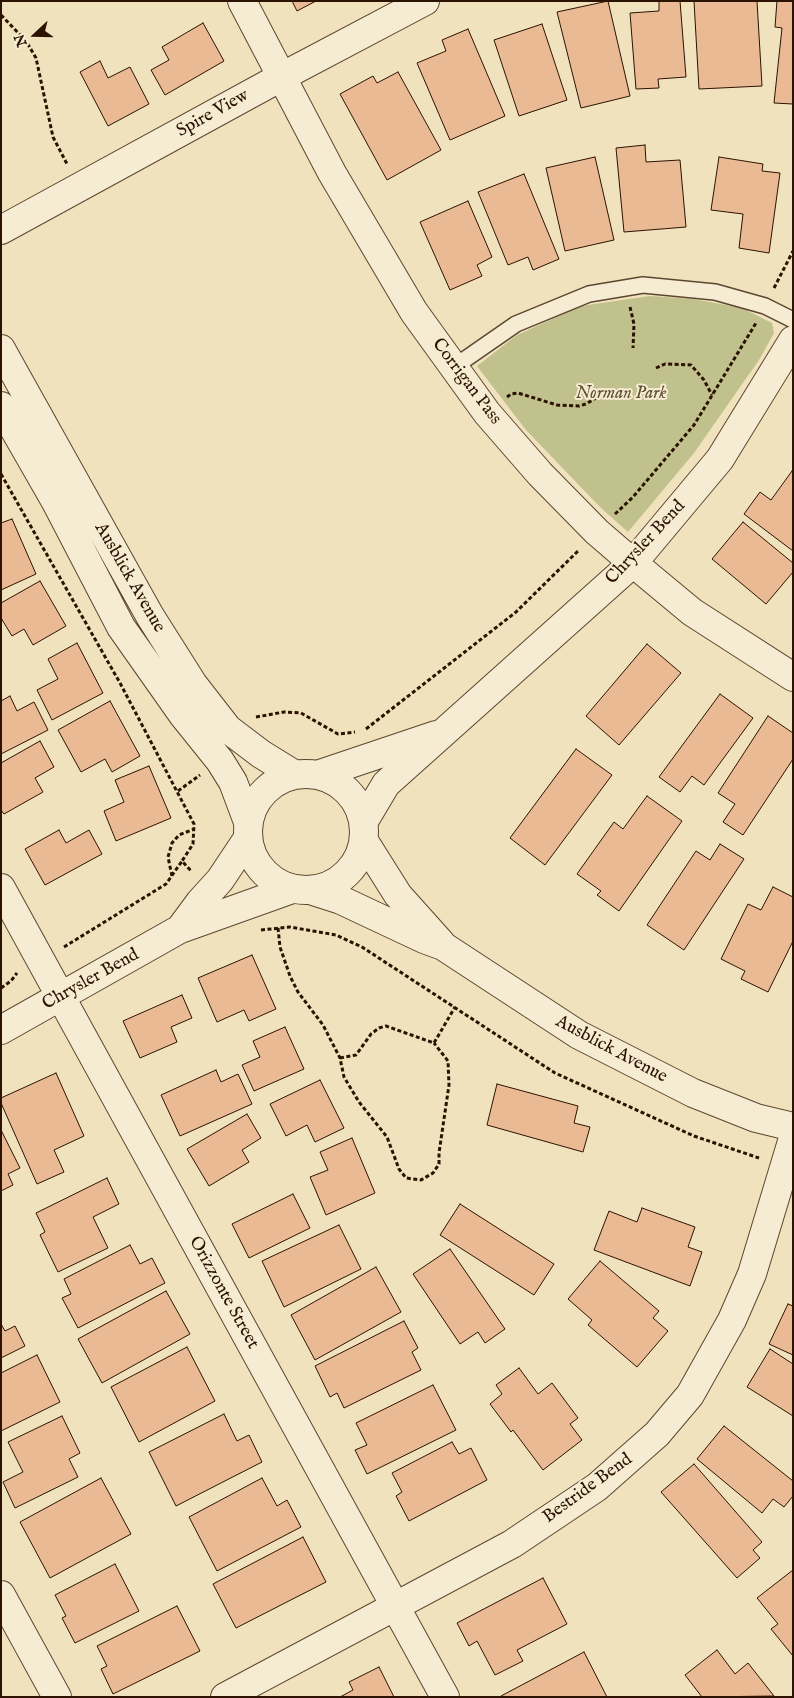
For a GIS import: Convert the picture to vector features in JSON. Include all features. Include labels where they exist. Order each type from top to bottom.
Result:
[{"type":"street","name":"Corrigan Pass","points":[[242,1],[283,76],[332,173],[409,304],[487,413],[540,474],[598,532],[633,563],[692,612],[793,677]]},
{"type":"street","name":"Spire View","points":[[1,230],[283,76],[426,1]]},
{"type":"street","name":"Chrysler Bend","points":[[364,831],[386,784],[633,563],[720,459],[793,340]]},
{"type":"street","name":"Ausblick Avenue","points":[[1,349],[150,616],[193,684],[228,729],[261,754],[307,775]]},
{"type":"street","name":"Ausblick Avenue","points":[[1,406],[56,502],[121,627],[183,716],[220,760],[233,782],[248,830]]},
{"type":"street","name":"Chrysler Bend","points":[[307,775],[440,734]]},
{"type":"street","points":[[307,775],[336,781],[349,791],[358,805],[364,831],[360,856],[352,869],[341,880],[328,887],[303,890],[275,882],[262,871],[252,856],[248,830],[254,804],[266,789],[282,778],[307,775]]},
{"type":"street","name":"Chrysler Bend","points":[[180,929],[200,902],[220,880],[248,830]]},
{"type":"street","name":"Ausblick Avenue","points":[[364,831],[398,895],[443,946]]},
{"type":"street","name":"Orizzonte Street","points":[[1,888],[445,1697]]},
{"type":"street","name":"Chrysler Bend","points":[[1,1030],[180,929],[303,890]]},
{"type":"street","name":"Ausblick Avenue","points":[[303,890],[341,900],[443,946],[579,1035],[702,1097],[756,1118],[793,1127]]},
{"type":"street","name":"Bestride Bend","points":[[225,1697],[394,1605],[512,1544],[613,1474],[666,1425],[690,1395],[732,1320],[749,1283],[793,1138]]},
{"type":"street","points":[[1,1595],[57,1697]]},
{"type":"lane","points":[[454,367],[516,324],[589,294],[643,285],[715,292],[765,306],[793,320]]},
{"type":"path","points":[[1,15],[26,41],[36,58],[53,137],[68,166]]},
{"type":"path","points":[[612,518],[633,497],[694,425],[750,335],[793,251]]},
{"type":"path","points":[[627,288],[634,324],[633,348]]},
{"type":"path","points":[[656,368],[665,364],[691,365],[704,380],[712,395]]},
{"type":"path","points":[[507,398],[511,394],[518,393],[557,405],[579,406],[604,393]]},
{"type":"path","points":[[1,474],[178,791],[194,824],[193,844],[166,884],[61,948]]},
{"type":"path","points":[[252,722],[256,717],[284,712],[301,713],[338,734],[362,732],[516,612],[573,558],[582,546]]},
{"type":"path","points":[[178,791],[204,772]]},
{"type":"path","points":[[172,876],[168,857],[172,843],[179,835],[194,829]]},
{"type":"path","points":[[182,861],[193,873]]},
{"type":"path","points":[[259,930],[290,927],[336,935],[359,945],[555,1073],[694,1136],[759,1158]]},
{"type":"path","points":[[278,928],[284,959],[298,992],[324,1025],[340,1058],[344,1077],[359,1102],[387,1137],[399,1169],[406,1178],[421,1180],[433,1173],[439,1164],[449,1085],[448,1061],[434,1043],[386,1026],[379,1028],[371,1034],[356,1055],[340,1058]]},
{"type":"path","points":[[1,988],[11,981],[21,968]]},
{"type":"path","points":[[434,1043],[455,1008]]},
{"type":"green space","name":"Norman Park","points":[[650,296],[693,299],[742,308],[772,323],[774,333],[759,360],[694,453],[628,532],[601,508],[526,430],[477,366],[517,335],[581,306]]},
{"type":"building","points":[[292,1],[316,1],[297,11]]},
{"type":"building","points":[[608,1],[630,96],[581,108],[557,12]]},
{"type":"building","points":[[659,1],[680,1],[686,77],[658,79],[659,88],[636,89],[630,13],[659,11]]},
{"type":"building","points":[[694,1],[757,1],[762,86],[699,89]]},
{"type":"building","points":[[777,1],[793,1],[793,104],[774,103],[782,28],[775,27]]},
{"type":"building","points":[[203,23],[224,61],[165,95],[151,70],[169,60],[162,47]]},
{"type":"building","points":[[542,24],[567,100],[519,116],[494,40]]},
{"type":"building","points":[[468,29],[505,116],[450,140],[417,63],[446,51],[442,40]]},
{"type":"building","points":[[100,61],[108,78],[130,67],[149,104],[108,126],[80,72]]},
{"type":"building","points":[[398,72],[441,150],[387,180],[340,94],[373,76],[377,83]]},
{"type":"building","points":[[645,145],[646,162],[680,160],[686,227],[624,232],[616,148]]},
{"type":"building","points":[[595,157],[614,240],[565,251],[546,168]]},
{"type":"building","points":[[719,157],[763,164],[762,171],[780,173],[769,253],[739,248],[743,214],[711,210]]},
{"type":"building","points":[[524,174],[559,259],[533,270],[528,257],[508,265],[478,192]]},
{"type":"building","points":[[468,201],[492,257],[477,265],[482,276],[450,290],[420,222]]},
{"type":"building","points":[[792,471],[793,551],[744,514],[760,492],[771,500]]},
{"type":"building","points":[[12,519],[36,574],[1,590],[1,523]]},
{"type":"building","points":[[743,522],[793,563],[793,572],[766,604],[712,559]]},
{"type":"building","points":[[40,581],[66,626],[33,645],[24,629],[12,636],[1,618],[1,603]]},
{"type":"building","points":[[77,643],[103,693],[52,720],[37,690],[58,679],[48,659]]},
{"type":"building","points":[[647,644],[681,673],[619,745],[586,716]]},
{"type":"building","points":[[720,694],[753,718],[704,785],[692,776],[680,792],[659,777]]},
{"type":"building","points":[[10,696],[17,711],[34,702],[48,730],[1,754],[1,701]]},
{"type":"building","points":[[110,701],[140,756],[112,772],[105,759],[81,772],[58,730]]},
{"type":"building","points":[[768,716],[793,733],[793,759],[743,835],[723,822],[735,804],[718,793]]},
{"type":"building","points":[[40,741],[54,767],[35,778],[43,792],[4,814],[1,810],[1,763]]},
{"type":"building","points":[[576,749],[612,775],[545,865],[510,838]]},
{"type":"building","points":[[149,766],[171,818],[116,841],[104,811],[124,802],[115,780]]},
{"type":"building","points":[[647,796],[682,821],[619,911],[597,895],[601,891],[577,874],[614,822],[623,829]]},
{"type":"building","points":[[59,830],[66,843],[89,830],[102,854],[45,885],[25,849]]},
{"type":"building","points":[[720,844],[744,859],[684,950],[647,925],[696,851],[710,860]]},
{"type":"building","points":[[773,887],[793,897],[793,941],[768,992],[741,979],[745,971],[721,959],[748,904],[761,910]]},
{"type":"building","points":[[252,955],[276,1009],[249,1021],[244,1010],[217,1022],[198,978]]},
{"type":"building","points":[[182,995],[192,1018],[171,1027],[177,1042],[140,1058],[123,1021]]},
{"type":"building","points":[[285,1027],[304,1069],[254,1091],[242,1065],[260,1057],[253,1041]]},
{"type":"building","points":[[216,1070],[221,1082],[238,1074],[252,1104],[180,1136],[161,1095]]},
{"type":"building","points":[[56,1073],[84,1136],[54,1150],[64,1172],[37,1184],[1,1103],[1,1098]]},
{"type":"building","points":[[320,1080],[344,1128],[315,1142],[307,1125],[286,1136],[270,1104]]},
{"type":"building","points":[[497,1084],[578,1106],[574,1123],[590,1127],[583,1152],[487,1125]]},
{"type":"building","points":[[247,1114],[261,1138],[242,1150],[249,1162],[209,1186],[187,1149]]},
{"type":"building","points":[[1,1130],[20,1168],[8,1174],[13,1185],[1,1191]]},
{"type":"building","points":[[352,1138],[375,1193],[326,1215],[310,1177],[328,1170],[320,1152]]},
{"type":"building","points":[[107,1178],[119,1204],[93,1217],[108,1248],[58,1272],[40,1235],[45,1232],[36,1213]]},
{"type":"building","points":[[293,1194],[310,1228],[249,1258],[232,1224]]},
{"type":"building","points":[[460,1204],[554,1264],[534,1295],[440,1235]]},
{"type":"building","points":[[642,1208],[695,1227],[688,1247],[702,1252],[690,1286],[594,1250],[609,1211],[637,1222]]},
{"type":"building","points":[[339,1225],[361,1269],[284,1307],[262,1261]]},
{"type":"building","points":[[130,1245],[140,1264],[152,1258],[165,1283],[78,1328],[62,1298],[71,1294],[64,1279]]},
{"type":"building","points":[[450,1249],[505,1329],[485,1343],[478,1332],[460,1344],[413,1274]]},
{"type":"building","points":[[600,1261],[659,1311],[653,1318],[668,1331],[637,1367],[588,1325],[592,1320],[568,1299]]},
{"type":"building","points":[[376,1267],[401,1312],[315,1360],[291,1315]]},
{"type":"building","points":[[166,1291],[190,1334],[102,1383],[78,1339]]},
{"type":"building","points":[[788,1304],[793,1306],[793,1355],[769,1344]]},
{"type":"building","points":[[404,1321],[418,1348],[412,1352],[421,1370],[344,1408],[337,1393],[330,1397],[315,1366]]},
{"type":"building","points":[[1,1324],[5,1331],[15,1326],[25,1346],[1,1358]]},
{"type":"building","points":[[187,1347],[215,1401],[139,1442],[111,1387]]},
{"type":"building","points":[[770,1349],[793,1364],[793,1416],[747,1387]]},
{"type":"building","points":[[37,1355],[60,1402],[1,1431],[1,1373]]},
{"type":"building","points":[[519,1368],[538,1394],[552,1383],[578,1418],[570,1424],[582,1440],[543,1470],[513,1430],[511,1432],[490,1404],[502,1394],[496,1385]]},
{"type":"building","points":[[433,1385],[456,1430],[367,1474],[355,1450],[367,1445],[356,1423]]},
{"type":"building","points":[[224,1414],[237,1441],[249,1435],[262,1462],[176,1506],[149,1452]]},
{"type":"building","points":[[62,1416],[80,1453],[69,1459],[78,1477],[15,1508],[3,1482],[23,1472],[8,1442]]},
{"type":"building","points":[[724,1426],[793,1481],[793,1496],[784,1507],[773,1499],[762,1513],[697,1459]]},
{"type":"building","points":[[452,1442],[459,1454],[471,1448],[487,1480],[409,1521],[396,1496],[402,1492],[392,1473]]},
{"type":"building","points":[[694,1464],[762,1542],[753,1550],[760,1558],[737,1578],[661,1492]]},
{"type":"building","points":[[101,1478],[131,1534],[50,1578],[20,1522]]},
{"type":"building","points":[[262,1478],[277,1506],[287,1500],[301,1527],[217,1571],[189,1517]]},
{"type":"building","points":[[303,1537],[326,1582],[236,1628],[213,1584]]},
{"type":"building","points":[[115,1564],[139,1611],[75,1643],[62,1618],[66,1616],[55,1595]]},
{"type":"building","points":[[793,1570],[793,1656],[771,1629],[778,1624],[757,1598]]},
{"type":"building","points":[[543,1578],[567,1624],[517,1650],[523,1661],[495,1675],[477,1641],[469,1646],[457,1623]]},
{"type":"building","points":[[177,1606],[200,1651],[113,1694],[101,1669],[107,1666],[97,1646]]},
{"type":"building","points":[[717,1650],[735,1674],[748,1663],[774,1696],[702,1697],[685,1675]]},
{"type":"building","points":[[584,1652],[607,1697],[501,1697],[501,1696]]},
{"type":"building","points":[[379,1667],[394,1697],[340,1697],[353,1690],[349,1682]]}]
